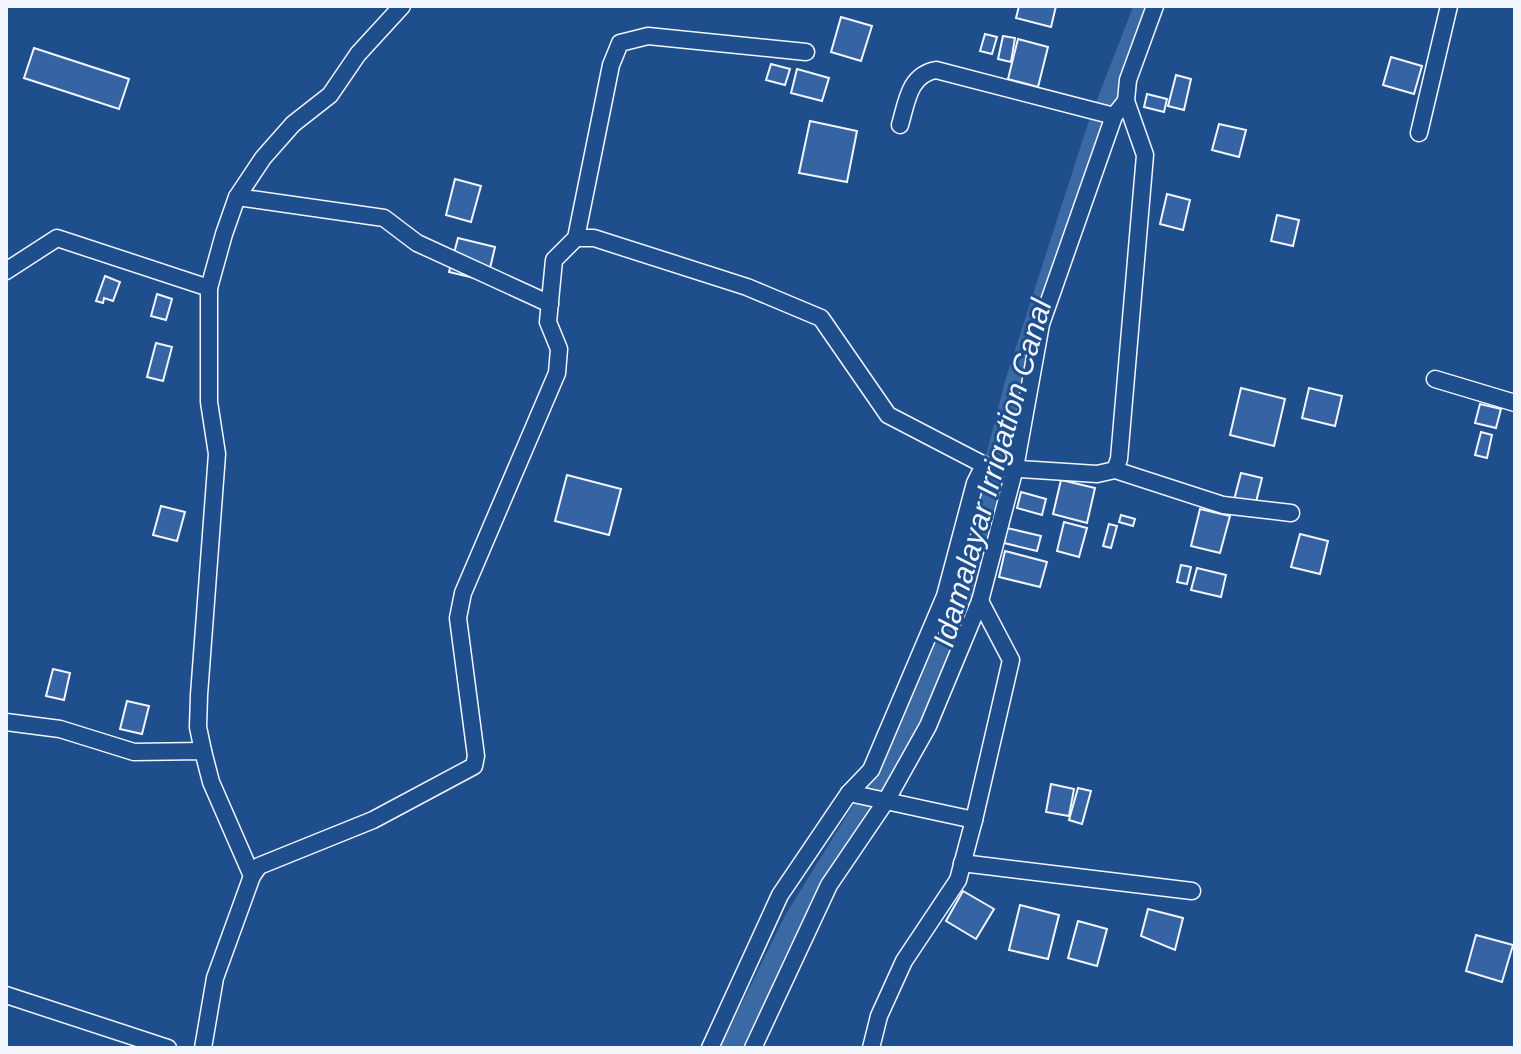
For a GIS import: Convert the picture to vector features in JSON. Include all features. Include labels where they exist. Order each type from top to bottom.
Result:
[{"type":"street","points":[[252,876],[211,782],[198,727],[217,454],[209,402],[209,288],[237,197],[263,158],[293,124],[330,95],[358,54],[402,6]]},
{"type":"street","points":[[1115,470],[1119,459],[1145,155],[1126,101],[1128,80],[1155,6]]},
{"type":"street","points":[[1419,133],[1449,6]]},
{"type":"street","points":[[203,1048],[215,978],[252,876],[270,860],[373,820],[474,766],[476,756],[458,618],[469,578],[557,373],[559,349],[548,322],[554,260],[576,238],[611,65],[620,43],[648,36],[806,52]]},
{"type":"street","points":[[900,125],[913,83],[924,72],[936,70],[1114,116]]},
{"type":"street","points":[[753,1048],[829,885],[886,801],[928,726],[980,601],[1015,468],[1041,324],[1114,116],[1126,101]]},
{"type":"street","points":[[237,197],[384,218],[417,243],[550,304]]},
{"type":"street","points":[[6,271],[57,238],[209,288]]},
{"type":"street","points":[[576,238],[594,238],[747,287],[821,318],[888,415],[988,467],[1097,474],[1115,470],[1223,505],[1291,513]]},
{"type":"street","points":[[1435,379],[1515,403]]},
{"type":"street","points":[[710,1048],[780,895],[849,793],[871,770],[945,596],[975,483],[981,471],[988,467]]},
{"type":"street","points":[[871,1048],[879,1016],[904,961],[958,880],[974,820],[1011,660],[980,601]]},
{"type":"street","points":[[6,722],[60,729],[134,752],[203,751]]},
{"type":"street","points":[[849,793],[974,820]]},
{"type":"street","points":[[962,863],[1192,891]]},
{"type":"street","points":[[6,995],[106,1025],[168,1048]]},
{"type":"building","points":[[1019,6],[1056,6],[1051,27],[1016,18]]},
{"type":"building","points":[[841,17],[872,26],[861,61],[831,52]]},
{"type":"building","points":[[985,34],[997,37],[992,54],[980,51]]},
{"type":"building","points":[[1003,36],[1015,38],[1011,62],[998,59]]},
{"type":"building","points":[[1018,39],[1048,47],[1038,87],[1008,79]]},
{"type":"building","points":[[34,48],[129,79],[119,109],[24,78]]},
{"type":"building","points":[[1391,57],[1422,66],[1414,94],[1383,85]]},
{"type":"building","points":[[771,64],[790,69],[785,85],[766,80]]},
{"type":"building","points":[[797,69],[829,78],[822,101],[791,93]]},
{"type":"building","points":[[1176,75],[1191,79],[1184,110],[1168,106]]},
{"type":"building","points":[[1147,94],[1167,99],[1164,112],[1144,107]]},
{"type":"building","points":[[810,121],[857,131],[847,182],[799,173]]},
{"type":"building","points":[[1219,124],[1246,130],[1239,157],[1212,150]]},
{"type":"building","points":[[455,179],[481,186],[471,222],[446,215]]},
{"type":"building","points":[[1167,194],[1190,200],[1183,230],[1160,224]]},
{"type":"building","points":[[1277,215],[1299,220],[1293,246],[1271,241]]},
{"type":"building","points":[[458,238],[495,247],[487,281],[449,272]]},
{"type":"building","points":[[105,276],[120,282],[113,301],[104,298],[103,303],[96,301]]},
{"type":"building","points":[[157,294],[172,299],[166,320],[151,316]]},
{"type":"building","points":[[156,343],[172,347],[163,381],[147,377]]},
{"type":"building","points":[[1241,388],[1285,399],[1274,446],[1230,435]]},
{"type":"building","points":[[1309,388],[1342,396],[1335,426],[1302,418]]},
{"type":"building","points":[[1480,404],[1501,409],[1496,428],[1475,423]]},
{"type":"building","points":[[1481,432],[1492,435],[1487,458],[1475,455]]},
{"type":"building","points":[[1241,473],[1262,478],[1255,506],[1234,500]]},
{"type":"building","points":[[567,475],[621,489],[609,535],[555,521]]},
{"type":"building","points":[[1061,480],[1095,488],[1087,523],[1053,514]]},
{"type":"building","points":[[1021,492],[1046,499],[1042,515],[1017,508]]},
{"type":"building","points":[[161,506],[185,512],[177,541],[153,535]]},
{"type":"building","points":[[1200,509],[1230,516],[1220,553],[1191,546]]},
{"type":"building","points":[[1121,515],[1135,519],[1133,526],[1119,522]]},
{"type":"building","points":[[1064,522],[1087,528],[1079,557],[1057,551]]},
{"type":"building","points":[[1109,524],[1117,526],[1111,548],[1103,546]]},
{"type":"building","points":[[1007,528],[1041,536],[1037,551],[1004,543]]},
{"type":"building","points":[[1300,534],[1328,541],[1320,574],[1291,567]]},
{"type":"building","points":[[1005,551],[1047,562],[1040,587],[999,577]]},
{"type":"building","points":[[1181,565],[1191,567],[1187,584],[1177,582]]},
{"type":"building","points":[[1197,568],[1226,575],[1221,597],[1191,590]]},
{"type":"building","points":[[53,669],[70,673],[64,700],[46,696]]},
{"type":"building","points":[[127,701],[149,706],[142,734],[120,729]]},
{"type":"building","points":[[1051,784],[1074,789],[1069,816],[1046,812]]},
{"type":"building","points":[[1078,788],[1091,791],[1082,824],[1069,820]]},
{"type":"building","points":[[963,891],[994,909],[976,939],[946,921]]},
{"type":"building","points":[[1020,905],[1059,915],[1048,959],[1009,950]]},
{"type":"building","points":[[1148,909],[1183,918],[1175,950],[1141,936]]},
{"type":"building","points":[[1078,921],[1107,929],[1097,966],[1068,958]]},
{"type":"building","points":[[1476,935],[1513,945],[1502,982],[1466,971]]},
{"type":"waterway","name":"Idamalayar Irrigation Canal","points":[[731,1048],[794,920],[884,774],[954,625],[1014,386],[1098,125],[1144,6]]}]
